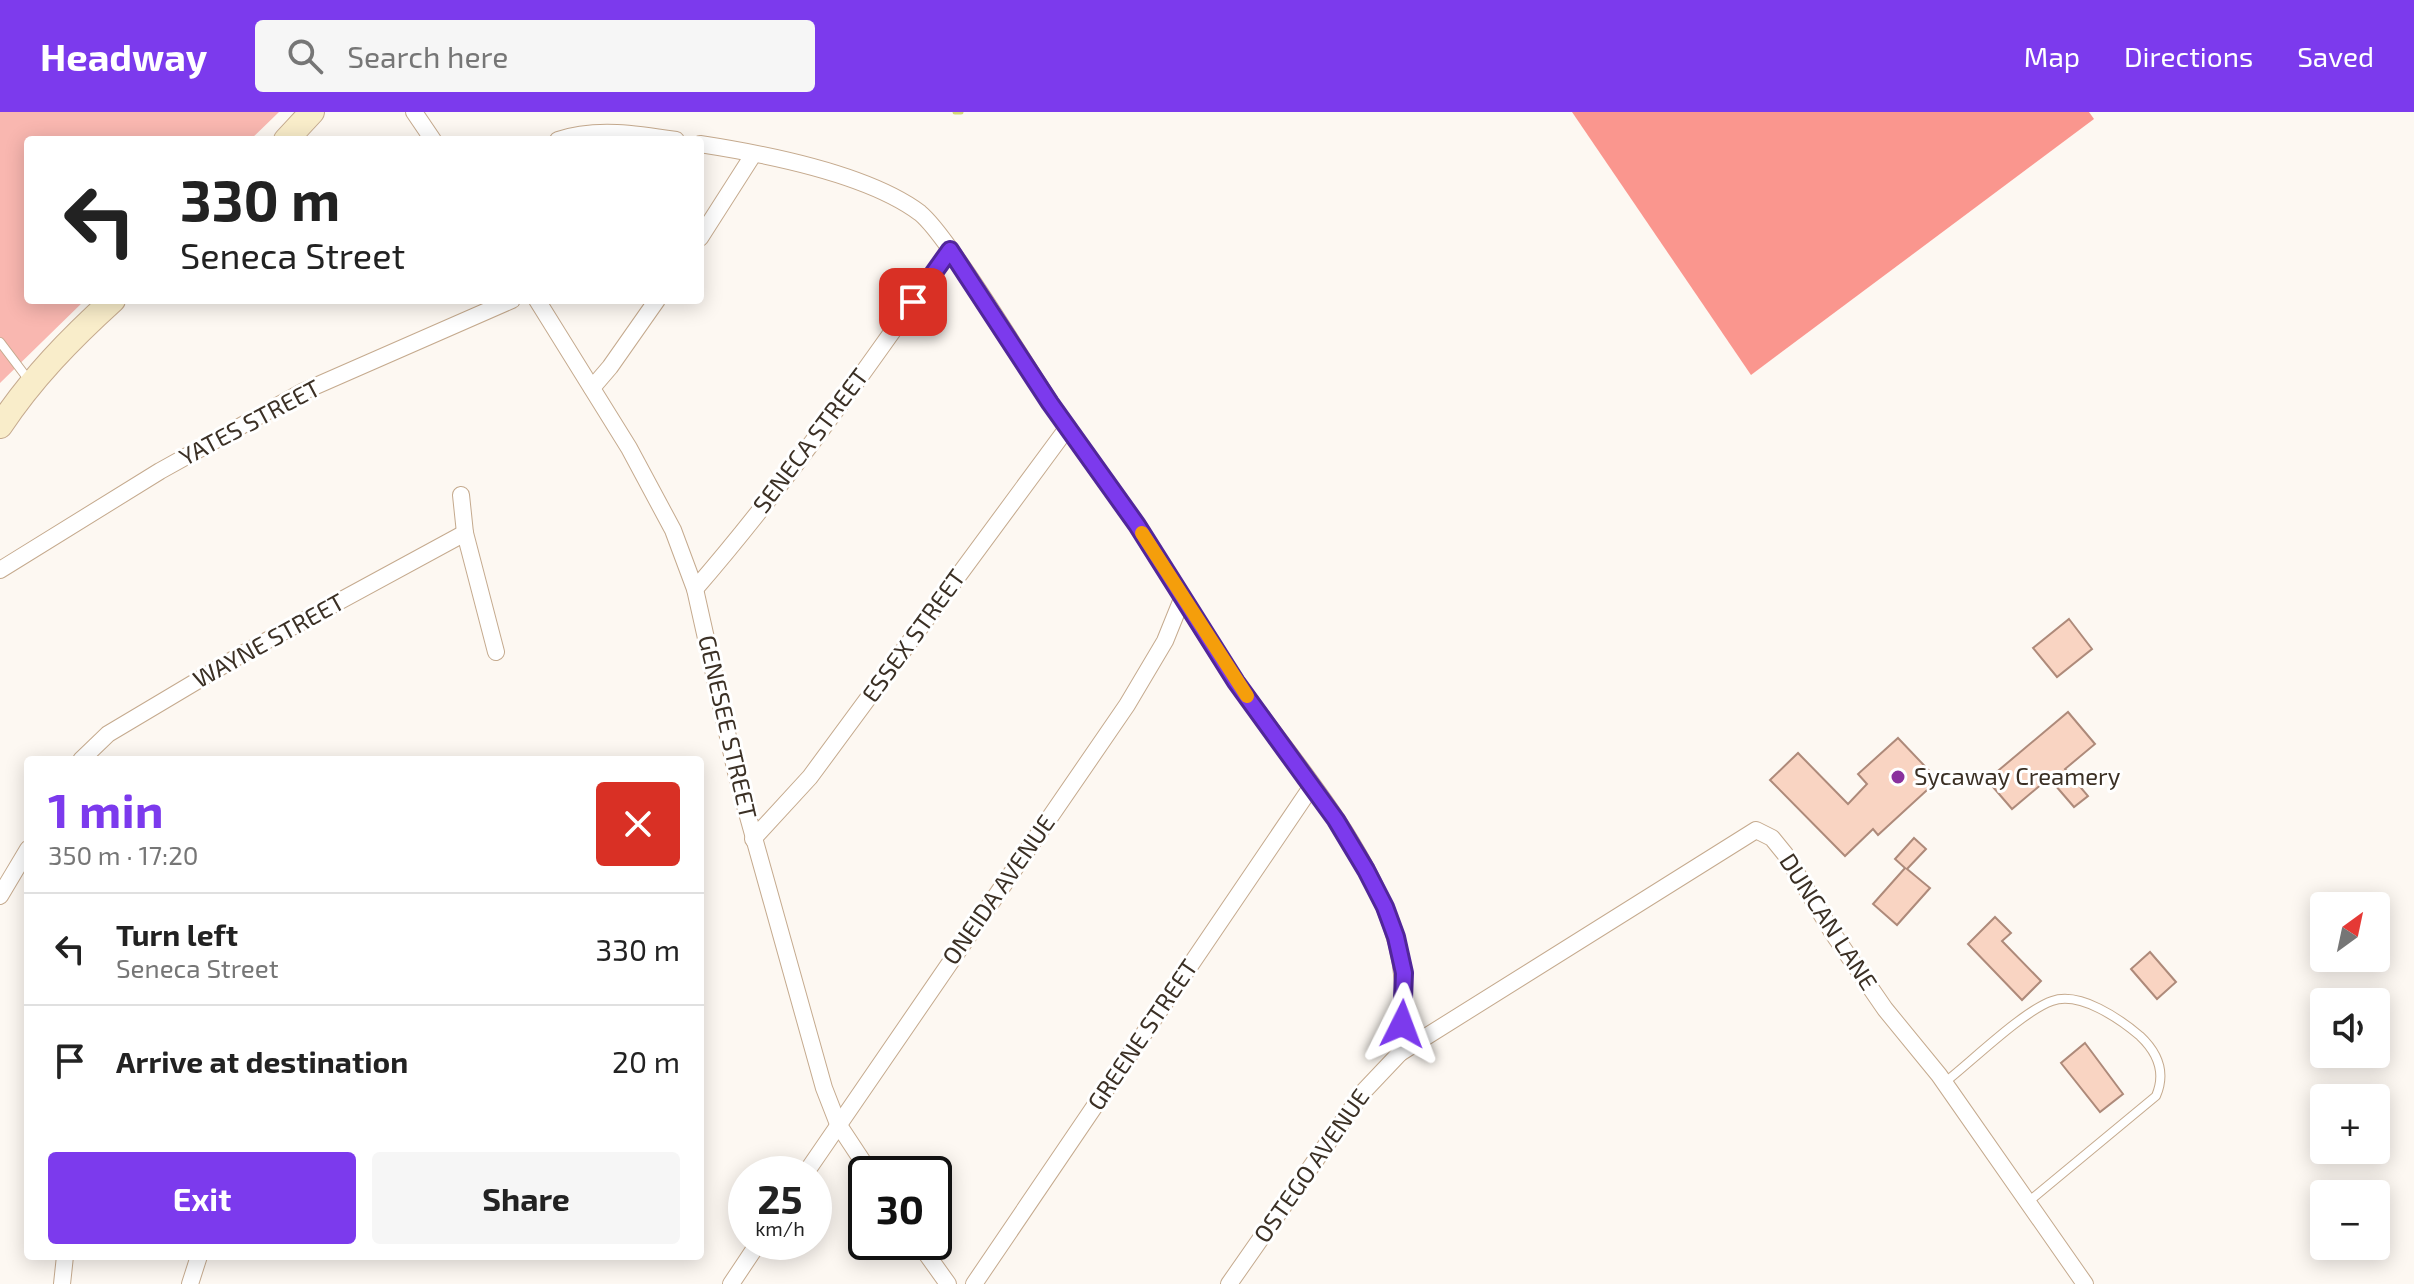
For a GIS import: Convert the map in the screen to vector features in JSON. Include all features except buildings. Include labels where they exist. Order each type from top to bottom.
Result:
[{"type":"street","points":[[290,136],[312,112]]},
{"type":"street","points":[[414,112],[430,136]]},
{"type":"street","points":[[577,136],[651,136]]},
{"type":"street","points":[[704,145],[834,175],[896,197],[923,216],[950,250],[1137,525],[1236,682],[1336,820],[1366,870],[1396,937],[1404,984],[1400,1053]]},
{"type":"street","points":[[704,232],[753,155]]},
{"type":"street","name":"SENECA STREET","points":[[695,589],[755,515],[950,250]]},
{"type":"street","points":[[0,426],[33,380],[66,342],[109,304]]},
{"type":"street","name":"YATES STREET","points":[[0,570],[160,471],[302,392],[503,304]]},
{"type":"street","name":"GENESEE STREET","points":[[540,304],[629,448],[673,530],[695,589],[753,839],[824,1088],[838,1124],[859,1156]]},
{"type":"street","points":[[592,388],[654,304]]},
{"type":"street","name":"ESSEX STREET","points":[[753,839],[810,777],[1068,427]]},
{"type":"street","points":[[461,495],[465,533],[496,652]]},
{"type":"street","name":"WAYNE STREET","points":[[85,756],[108,734],[244,653],[465,533]]},
{"type":"street","name":"ONEIDA AVENUE","points":[[817,1156],[1127,705],[1165,641],[1182,599]]},
{"type":"street","name":"GREENE STREET","points":[[974,1284],[1312,786]]},
{"type":"street","name":"DUNCAN LANE","points":[[1400,1053],[1756,830],[1766,833],[1779,846],[1877,997],[1944,1083],[2085,1284]]},
{"type":"street","points":[[0,896],[24,856]]},
{"type":"street","name":"OSTEGO AVENUE","points":[[1229,1284],[1364,1091],[1400,1053]]},
{"type":"street","points":[[62,1284],[65,1260]]},
{"type":"street","points":[[190,1284],[198,1260]]},
{"type":"street","points":[[731,1284],[747,1260]]},
{"type":"street","points":[[931,1260],[948,1284]]},
{"type":"lane","points":[[0,342],[33,380]]},
{"type":"lane","points":[[1944,1083],[2032,1012],[2054,1000],[2094,1005],[2122,1021],[2151,1047],[2162,1082],[2156,1096],[2027,1202]]},
{"type":"shaded area","points":[[0,112],[279,112],[254,136],[24,136],[24,304],[81,304],[0,383]]},
{"type":"shaded area","points":[[1572,112],[2089,112],[2094,119],[1751,375]]},
{"type":"waterway","points":[[955,112],[961,112]]},
{"type":"slow traffic","points":[[1142,533],[1247,696]]},
{"type":"place","name":"Sycaway Creamery","points":[[1898,777]]},
{"type":"route","points":[[913,302],[950,250],[1050,403],[1137,525],[1236,682],[1336,820],[1366,870],[1396,937],[1404,973],[1402,1024]]}]
